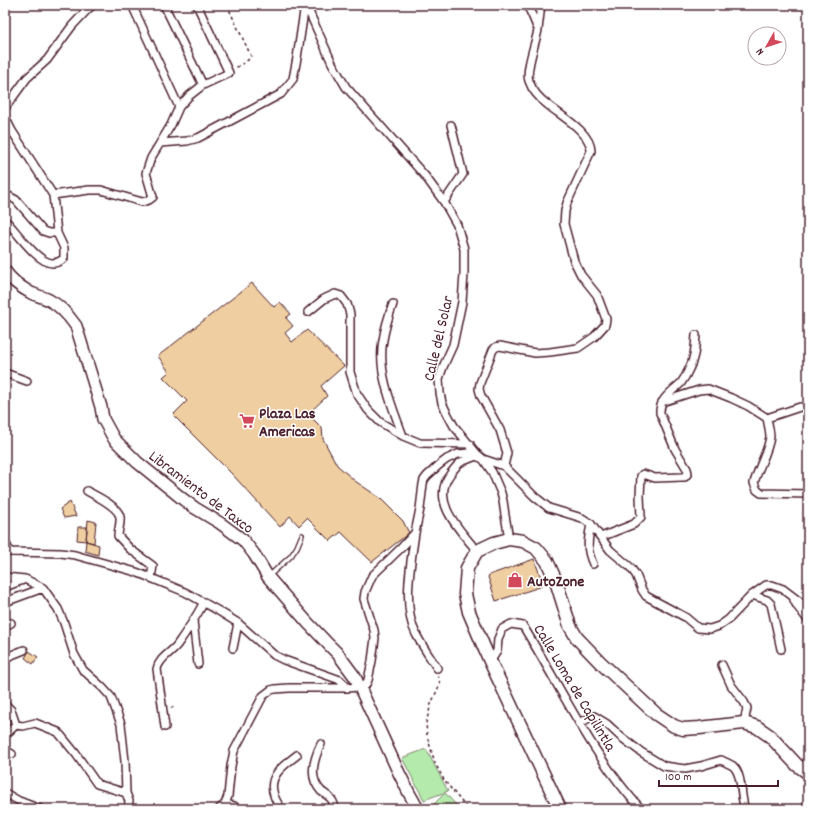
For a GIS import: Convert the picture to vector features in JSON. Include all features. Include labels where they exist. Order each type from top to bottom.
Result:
[{"type":"main road","name":"Libramiento de Taxco","points":[[5,271],[22,288],[56,304],[66,312],[76,326],[101,407],[103,419],[114,439],[138,462],[184,500],[243,540],[254,554],[268,577],[308,623],[338,654],[355,677],[398,771],[418,809]]},
{"type":"main road","points":[[560,809],[490,662],[469,612],[465,594],[467,568],[477,551],[494,543],[509,539],[523,541],[536,548],[547,561],[556,581],[570,626],[577,638],[600,662],[656,714],[674,726],[683,729],[744,723],[757,727],[770,736],[797,765],[808,773]]},
{"type":"street","points":[[5,108],[27,78],[47,60],[72,26],[93,5]]},
{"type":"street","points":[[132,5],[179,107]]},
{"type":"street","points":[[164,5],[204,85]]},
{"type":"street","points":[[53,194],[100,190],[142,202],[153,197],[146,173],[150,158],[171,125],[179,107],[189,96],[204,85],[229,73],[197,5]]},
{"type":"street","points":[[160,143],[187,141],[198,138],[281,94],[293,79],[298,58],[306,5]]},
{"type":"street","name":"Calle del Solar","points":[[306,5],[332,63],[346,87],[425,176],[444,202],[458,225],[464,249],[462,302],[453,345],[439,379],[440,393],[445,409],[454,426],[477,454],[483,459],[492,472],[496,485],[501,493],[509,539]]},
{"type":"street","points":[[527,5],[538,29]]},
{"type":"street","points":[[504,466],[506,453],[500,430],[480,396],[479,389],[480,383],[496,347],[500,346],[535,353],[578,348],[594,338],[605,325],[606,319],[597,295],[577,269],[564,224],[567,203],[591,151],[591,145],[586,136],[565,117],[547,105],[536,93],[528,80],[541,5]]},
{"type":"street","points":[[5,117],[12,131],[53,194],[56,233],[64,248],[64,258],[52,264],[42,259],[30,249],[5,221]]},
{"type":"street","points":[[444,202],[463,174],[451,125]]},
{"type":"street","points":[[5,194],[16,200],[43,231],[56,233]]},
{"type":"street","points":[[308,312],[324,299],[335,294],[341,296],[347,304],[350,314],[350,372],[358,394],[368,410],[380,422],[402,436],[420,443],[470,444]]},
{"type":"street","points":[[393,304],[383,340],[382,364],[388,394],[402,436]]},
{"type":"street","points":[[601,537],[634,524],[641,517],[640,476],[643,474],[655,478],[685,477],[688,473],[660,413],[660,408],[662,402],[682,382],[689,370],[693,359],[696,335]]},
{"type":"street","points":[[5,373],[27,381]]},
{"type":"street","points":[[662,402],[691,392],[708,389],[742,403],[767,418],[800,408]]},
{"type":"street","points":[[767,418],[770,436],[767,449],[754,483],[757,490],[761,493],[808,494]]},
{"type":"street","points":[[438,668],[415,634],[410,616],[408,590],[412,551],[424,480],[439,465],[458,454],[469,453],[504,466],[534,496],[549,508],[582,518],[591,524],[610,550],[630,567],[636,575],[646,596],[685,617],[698,628],[710,629],[719,626],[729,619],[752,595],[766,585],[772,585],[783,589],[808,608]]},
{"type":"street","points":[[476,456],[460,463],[455,467],[446,479],[443,486],[443,498],[448,513],[477,551]]},
{"type":"street","points":[[87,491],[116,509],[120,517],[118,536],[130,549],[153,566],[151,578]]},
{"type":"street","points":[[591,524],[587,543],[589,555],[593,564]]},
{"type":"street","points":[[219,809],[225,804],[228,796],[234,751],[263,696],[275,688],[348,688],[365,686],[368,680],[372,661],[375,638],[374,630],[364,600],[368,585],[372,576],[415,533]]},
{"type":"street","points":[[5,542],[7,554],[61,553],[75,555],[136,572],[185,592],[238,623],[274,655],[340,680],[348,688]]},
{"type":"street","points":[[5,577],[25,579],[43,588],[58,609],[74,654],[83,670],[111,697],[121,724],[125,761],[126,793],[129,801],[128,809]]},
{"type":"street","points":[[5,587],[25,579]]},
{"type":"street","points":[[5,602],[43,588]]},
{"type":"street","points":[[752,595],[767,600],[771,604],[781,649]]},
{"type":"street","points":[[794,598],[797,606],[808,620]]},
{"type":"street","points":[[164,727],[157,669],[158,664],[176,646],[204,602]]},
{"type":"street","points":[[193,621],[198,664]]},
{"type":"street","points":[[233,648],[238,623]]},
{"type":"street","name":"Calle Loma de Capilintla","points":[[490,662],[496,651],[498,639],[502,629],[511,624],[523,626],[579,723],[613,776],[641,809]]},
{"type":"street","points":[[5,659],[24,650]]},
{"type":"street","points":[[722,665],[731,685],[747,708],[744,723]]},
{"type":"street","points":[[5,704],[11,710],[16,726]]},
{"type":"street","points":[[579,723],[594,716],[607,724],[641,752],[664,766],[685,769],[721,760],[733,766],[738,773],[742,802],[745,809]]},
{"type":"street","points":[[5,736],[16,726],[35,723],[58,732],[76,754],[97,784],[126,793]]},
{"type":"street","points":[[321,744],[315,757],[313,775],[315,782],[321,790],[334,802],[330,809]]},
{"type":"street","points":[[5,750],[12,754]]},
{"type":"street","points":[[282,809],[274,796],[272,788],[273,780],[279,769],[297,755]]},
{"type":"street","points":[[5,793],[19,801],[40,809]]},
{"type":"street","points":[[225,804],[234,806]]},
{"type":"lane","points":[[268,577],[291,556],[297,548],[302,535]]},
{"type":"path","points":[[227,5],[251,56],[248,60],[229,73]]},
{"type":"path","points":[[438,668],[440,684],[430,704],[426,723],[427,736],[435,763],[444,780],[467,809]]},
{"type":"green space","points":[[426,749],[448,791],[424,800],[402,758]]},
{"type":"green space","points":[[445,793],[460,809],[429,809]]},
{"type":"building","name":"Plaza Las Americas","points":[[252,283],[274,307],[280,302],[291,314],[286,318],[293,326],[285,333],[292,342],[307,330],[344,366],[321,386],[327,396],[308,414],[322,428],[323,439],[337,465],[355,481],[380,498],[403,521],[409,533],[372,562],[341,532],[330,541],[307,518],[299,526],[290,516],[280,527],[232,474],[173,415],[187,401],[163,377],[169,372],[158,356]]},
{"type":"building","points":[[70,502],[76,516],[64,518],[60,509]]},
{"type":"building","points":[[88,520],[96,522],[94,543],[86,541]]},
{"type":"building","points":[[78,527],[87,527],[86,541],[77,540]]},
{"type":"building","points":[[86,541],[99,545],[98,555],[85,551]]},
{"type":"building","name":"AutoZone","points":[[534,559],[543,583],[540,587],[496,601],[488,577],[489,575]]},
{"type":"building","points":[[29,651],[38,657],[33,664],[25,658]]},
{"type":"place","name":"Plaza Las Americas","points":[[247,421]]},
{"type":"place","name":"AutoZone","points":[[515,580]]}]
